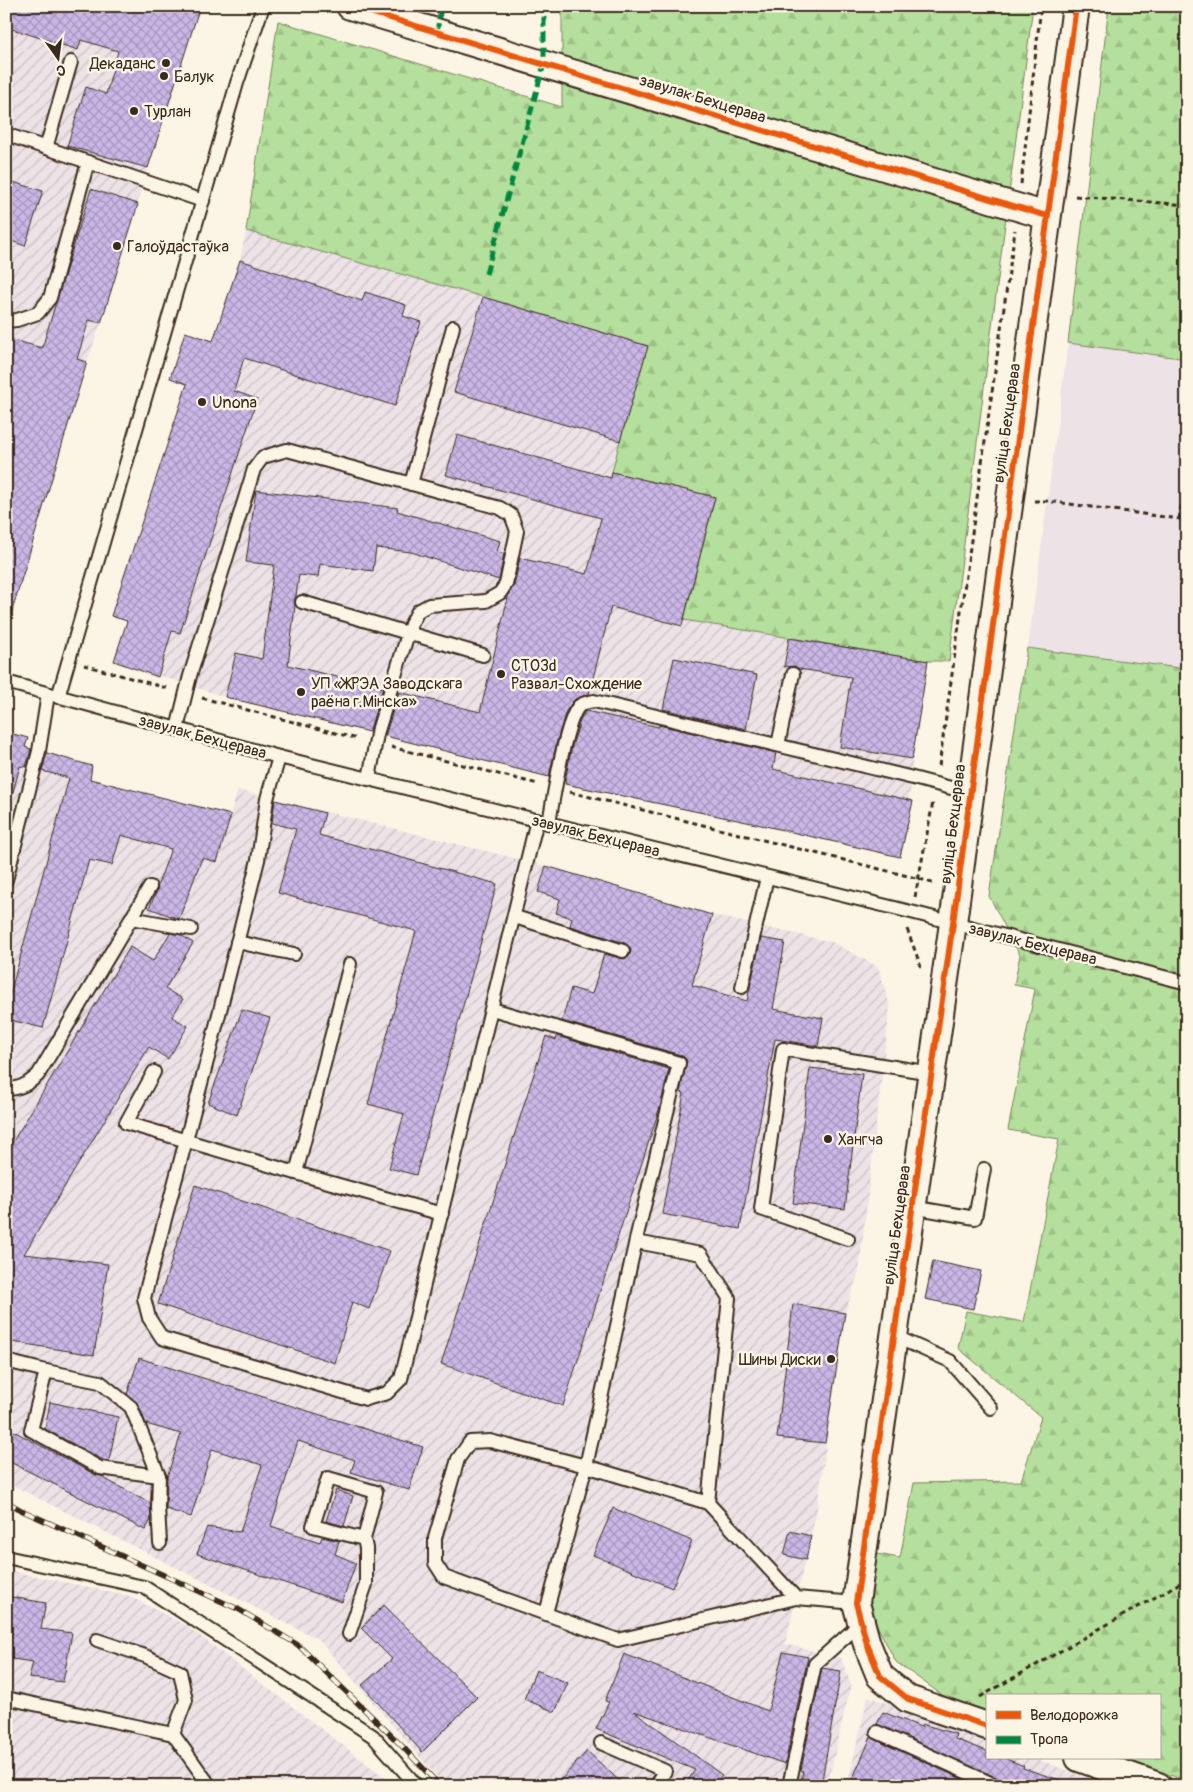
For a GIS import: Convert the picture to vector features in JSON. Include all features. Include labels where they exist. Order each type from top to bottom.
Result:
[{"type":"street","name":"завулак Бехцерава","points":[[350,6],[1047,216]]},
{"type":"street","name":"вуліца Бехцерава","points":[[861,1623],[894,1336],[953,923],[1076,6]]},
{"type":"street","points":[[861,1623],[880,1676],[908,1699],[986,1726]]},
{"type":"street","points":[[1085,1760],[1158,1786]]},
{"type":"lane","points":[[6,880],[10,848],[39,751],[53,696],[69,661],[237,83],[263,6]]},
{"type":"lane","points":[[46,148],[71,62]]},
{"type":"lane","points":[[6,137],[11,136],[203,201]]},
{"type":"lane","points":[[6,322],[38,313],[50,298],[88,162]]},
{"type":"lane","points":[[411,484],[453,327]]},
{"type":"lane","points":[[177,729],[185,694],[254,469],[263,457],[287,450],[500,508],[511,515],[517,531],[506,584],[500,593],[486,601],[429,605],[418,611],[408,632],[376,743],[369,779]]},
{"type":"lane","points":[[302,602],[483,654]]},
{"type":"lane","points":[[778,745],[793,674]]},
{"type":"lane","name":"завулак Бехцерава","points":[[6,682],[369,779],[912,912],[1187,983]]},
{"type":"lane","points":[[279,756],[267,799],[258,860],[144,1298],[149,1318],[162,1338],[366,1399],[387,1393],[401,1379],[515,917],[555,788],[572,718],[580,705],[594,701],[970,793]]},
{"type":"lane","points":[[742,987],[767,877]]},
{"type":"lane","points":[[6,1089],[27,1085],[38,1075],[150,887]]},
{"type":"lane","points":[[515,917],[623,950]]},
{"type":"lane","points":[[131,918],[191,929]]},
{"type":"lane","points":[[237,942],[294,954]]},
{"type":"lane","points":[[296,1173],[350,964]]},
{"type":"lane","points":[[492,1009],[678,1063],[586,1466],[546,1613]]},
{"type":"lane","points":[[848,1239],[762,1209],[783,1049],[931,1073]]},
{"type":"lane","points":[[154,1072],[126,1123],[442,1214]]},
{"type":"lane","points":[[912,1207],[975,1218],[984,1169]]},
{"type":"lane","points":[[636,1242],[701,1254],[729,1298],[708,1503]]},
{"type":"lane","points":[[894,1336],[950,1361],[991,1408]]},
{"type":"lane","points":[[6,1361],[100,1382],[131,1407],[159,1476],[160,1542]]},
{"type":"lane","points":[[46,1371],[31,1430],[100,1468],[159,1476]]},
{"type":"lane","points":[[790,1786],[815,1664],[861,1623],[796,1598],[708,1503],[586,1466],[490,1440],[470,1442],[458,1459],[435,1538],[435,1563],[444,1577],[618,1640],[796,1598]]},
{"type":"lane","points":[[349,1634],[366,1584],[366,1548],[364,1539],[376,1492],[328,1478],[313,1526],[364,1539]]},
{"type":"lane","points":[[6,1557],[144,1587],[373,1736],[417,1786]]},
{"type":"lane","points":[[97,1640],[145,1656],[180,1672],[186,1700],[173,1734]]},
{"type":"lane","points":[[6,1698],[173,1734],[210,1786]]},
{"type":"lane","points":[[877,1732],[997,1786]]},
{"type":"lane","points":[[601,1743],[665,1771],[656,1786]]},
{"type":"path","points":[[920,967],[906,931],[920,879],[936,784],[1018,208],[1041,6]]},
{"type":"path","points":[[1076,196],[1187,205]]},
{"type":"path","points":[[1179,519],[1187,473]]},
{"type":"path","points":[[1034,501],[1047,501],[1187,520]]},
{"type":"path","points":[[69,661],[185,694],[376,743],[920,879],[957,892]]},
{"type":"path","points":[[951,1714],[1187,1579]]},
{"type":"shaded area","points":[[6,6],[200,6],[101,323],[87,362],[6,629]]},
{"type":"shaded area","points":[[246,231],[483,297],[648,346],[620,441],[715,497],[856,649],[912,759],[913,778],[895,856],[761,825],[565,784],[545,776],[225,697],[114,661],[127,621],[111,616],[187,384],[170,378],[185,332],[213,341],[240,260]]},
{"type":"shaded area","points":[[1068,343],[1187,359],[1187,669],[1028,648]]},
{"type":"shaded area","points":[[6,732],[28,738],[26,747],[92,766],[90,779],[230,815],[238,790],[546,866],[712,915],[832,942],[878,967],[890,1006],[859,1271],[845,1313],[816,1515],[785,1644],[841,1658],[851,1685],[827,1786],[445,1786],[318,1639],[6,1482]]},
{"type":"shaded area","points":[[6,1570],[127,1595],[187,1626],[396,1786],[6,1786]]},
{"type":"shaded area","points":[[868,1696],[986,1741],[986,1760],[1039,1760],[1108,1786],[847,1786]]},
{"type":"green space","points":[[562,6],[1033,6],[949,661],[928,661],[684,620],[715,497],[612,472],[648,346],[483,297],[246,231],[278,21],[562,107]]},
{"type":"green space","points":[[1109,6],[1187,6],[1187,359],[1068,343]]},
{"type":"green space","points":[[1027,648],[1187,669],[1187,1781],[1127,1760],[1160,1760],[1160,1694],[986,1694],[986,1712],[945,1697],[896,1662],[869,1610],[877,1554],[900,1558],[914,1483],[1021,1481],[1041,1417],[958,1348],[966,1311],[1024,1322],[1059,1139],[1008,1130],[1035,989],[1014,985],[1020,955],[989,896]]},
{"type":"building","points":[[6,6],[200,6],[148,168],[67,146],[86,87],[106,94],[118,51],[81,40],[78,50],[6,27]]},
{"type":"building","points":[[6,180],[43,191],[25,246],[6,239]]},
{"type":"building","points":[[91,189],[138,204],[101,323],[89,320],[77,359],[87,362],[11,614],[6,613],[6,338],[42,348]]},
{"type":"building","points":[[240,260],[362,301],[365,292],[406,305],[403,316],[421,322],[395,406],[244,358],[234,391],[257,399],[180,633],[172,631],[158,677],[114,661],[127,621],[111,616],[187,384],[170,378],[185,332],[213,341]]},
{"type":"building","points":[[483,297],[648,346],[620,441],[454,392]]},
{"type":"building","points":[[457,435],[611,478],[612,472],[715,497],[682,626],[611,607],[589,694],[575,699],[566,711],[549,777],[385,736],[399,692],[480,712],[509,593],[514,586],[520,558],[587,574],[601,518],[446,475]]},
{"type":"building","points":[[256,490],[398,508],[397,511],[500,541],[497,552],[504,554],[499,580],[411,552],[376,548],[373,571],[320,564],[318,577],[299,575],[294,600],[295,606],[288,665],[383,688],[369,732],[225,697],[236,653],[262,659],[274,565],[246,562]]},
{"type":"building","points":[[789,638],[928,661],[912,759],[840,747],[851,677],[799,669],[794,666],[784,667]]},
{"type":"building","points":[[674,658],[757,675],[746,729],[663,709]]},
{"type":"building","points":[[586,711],[659,727],[659,725],[776,753],[773,769],[913,801],[900,857],[761,825],[565,784],[572,746],[581,718]]},
{"type":"building","points":[[6,732],[28,738],[25,747],[31,749],[26,767],[20,766],[12,796],[6,795]]},
{"type":"building","points":[[47,753],[92,766],[90,779],[231,815],[217,862],[202,858],[179,919],[149,908],[157,891],[171,849],[121,835],[112,865],[89,860],[43,1028],[6,1019],[6,1009],[69,778],[42,771]]},
{"type":"building","points":[[275,800],[325,813],[319,835],[497,884],[416,1175],[389,1168],[404,1114],[368,1104],[416,931],[278,893],[296,829],[272,823]]},
{"type":"building","points":[[546,866],[712,915],[692,985],[747,1001],[761,938],[785,942],[773,1009],[823,1018],[818,1046],[775,1039],[740,1229],[662,1214],[684,1093],[680,1092],[687,1060],[681,1055],[562,1021],[571,988],[592,994],[604,954],[624,959],[629,957],[631,950],[625,943],[570,926],[572,918],[556,913],[560,899],[538,892]]},
{"type":"building","points":[[170,933],[181,935],[193,943],[165,989],[183,999],[172,1017],[188,1026],[168,1059],[149,1047],[24,1254],[108,1264],[94,1355],[6,1341],[6,1153],[130,947],[153,961]]},
{"type":"building","points":[[242,1010],[270,1018],[237,1115],[208,1103]]},
{"type":"building","points":[[546,1036],[556,1040],[557,1036],[669,1069],[660,1107],[563,1406],[441,1364]]},
{"type":"building","name":"Хангча","points":[[810,1068],[862,1074],[845,1209],[793,1203]]},
{"type":"building","points":[[195,1185],[390,1251],[369,1309],[352,1302],[335,1363],[158,1304]]},
{"type":"building","points":[[933,1261],[981,1271],[973,1309],[925,1299]]},
{"type":"building","points":[[793,1304],[845,1313],[825,1443],[777,1438]]},
{"type":"building","points":[[139,1358],[423,1447],[409,1490],[351,1472],[355,1460],[298,1441],[271,1526],[320,1542],[322,1537],[339,1541],[335,1554],[356,1563],[342,1602],[197,1554],[207,1527],[240,1532],[262,1465],[212,1449],[191,1517],[166,1509],[167,1477],[181,1434],[146,1424],[138,1404],[127,1394]]},
{"type":"building","points":[[50,1402],[118,1417],[109,1461],[103,1460],[45,1429]]},
{"type":"building","points":[[6,1427],[96,1475],[105,1477],[105,1479],[150,1503],[151,1520],[145,1530],[6,1460]]},
{"type":"building","points":[[336,1490],[353,1496],[344,1526],[326,1521]]},
{"type":"building","points":[[613,1508],[692,1541],[672,1588],[593,1555]]},
{"type":"building","points":[[790,1531],[811,1536],[806,1560],[784,1555]]},
{"type":"building","points":[[6,1596],[46,1603],[41,1629],[72,1633],[63,1682],[29,1678],[33,1662],[6,1658]]},
{"type":"building","points":[[384,1605],[477,1697],[422,1752],[362,1685],[392,1659],[361,1628]]},
{"type":"building","points":[[783,1652],[808,1657],[785,1764],[634,1711],[722,1775],[714,1786],[684,1786],[695,1770],[596,1729],[609,1702],[605,1701],[624,1654],[768,1711]]},
{"type":"building","points":[[822,1668],[841,1671],[821,1786],[800,1786],[803,1771],[801,1770]]},
{"type":"building","points":[[536,1670],[568,1683],[555,1712],[524,1699]]},
{"type":"building","points":[[883,1712],[921,1727],[922,1724],[956,1734],[955,1739],[986,1751],[986,1760],[1009,1760],[1024,1766],[1023,1768],[1066,1782],[1065,1786],[1005,1786],[1000,1779],[877,1724]]},
{"type":"building","points":[[871,1737],[977,1786],[865,1786],[852,1780]]},
{"type":"building","points":[[587,1751],[625,1786],[555,1786]]},
{"type":"railway","points":[[6,1501],[21,1510],[238,1609],[298,1645],[400,1744],[440,1786]]},
{"type":"marked path","points":[[437,33],[441,6]]},
{"type":"marked path","points":[[486,274],[544,64],[544,6]]},
{"type":"cycle path","points":[[350,6],[1047,216]]},
{"type":"cycle path","points":[[986,1726],[908,1699],[880,1676],[867,1644],[856,1603],[953,923],[1076,6]]},
{"type":"place","name":"Декаданс","points":[[166,63]]},
{"type":"place","name":"Балук","points":[[164,76]]},
{"type":"place","name":"Турлан","points":[[134,111]]},
{"type":"place","name":"Галоўдастаўка","points":[[117,246]]},
{"type":"place","name":"Unona","points":[[202,402]]},
{"type":"place","name":"СТО3d Развал-Схождение","points":[[501,674]]},
{"type":"place","name":"УП «ЖРЭА Заводскага раёна г.Мінска»","points":[[301,692]]},
{"type":"place","name":"Хангча","points":[[828,1139]]},
{"type":"place","name":"Шины Диски","points":[[831,1359]]}]
